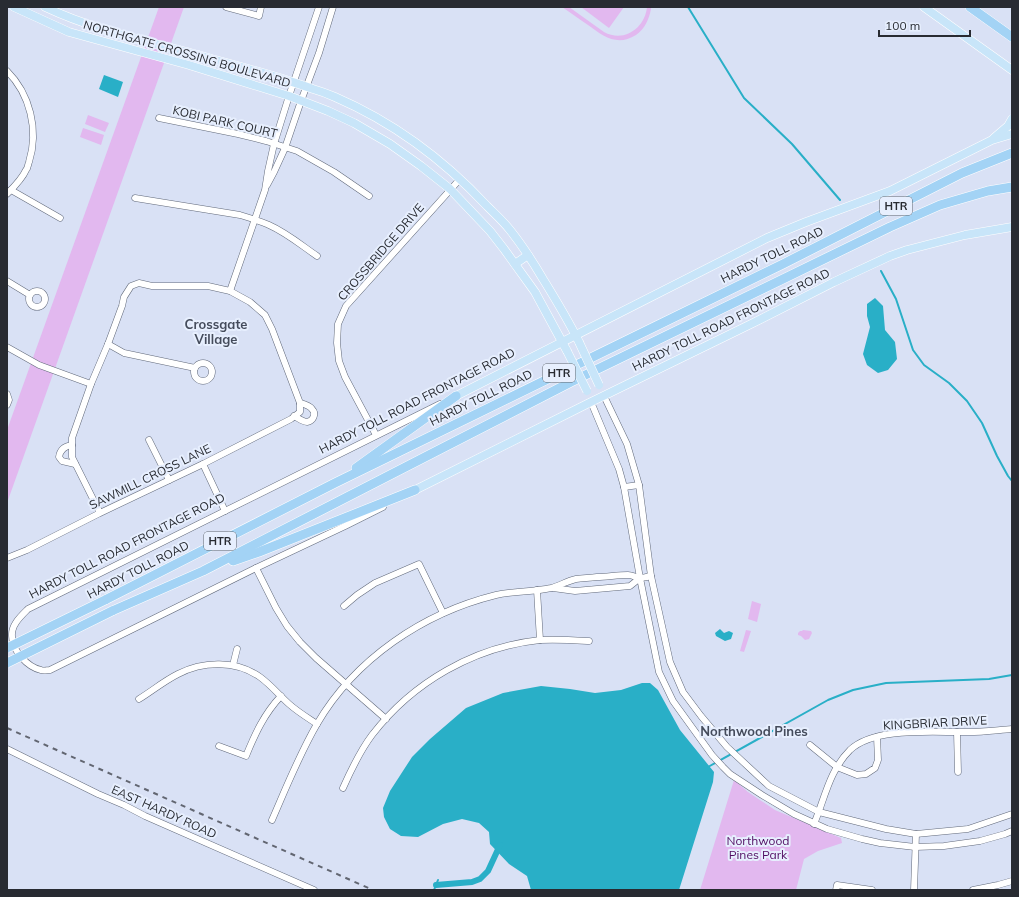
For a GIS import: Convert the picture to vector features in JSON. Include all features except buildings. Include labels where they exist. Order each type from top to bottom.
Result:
[{"type":"highway","points":[[970,7],[1012,37]]},
{"type":"highway","name":"HARDY TOLL ROAD","points":[[7,648],[335,483],[782,264],[962,173],[1012,153]]},
{"type":"highway","name":"HARDY TOLL ROAD","points":[[7,663],[112,611],[203,571],[571,382],[890,227],[940,205],[988,191],[1012,187]]},
{"type":"highway","points":[[335,483],[456,396]]},
{"type":"highway","points":[[203,571],[259,552],[415,490]]},
{"type":"main road","name":"NORTHGATE CROSSING BOULEVARD","points":[[14,7],[69,32],[189,65],[289,96],[354,123],[390,144],[421,166],[450,190],[490,231],[535,292],[567,351],[591,402]]},
{"type":"main road","name":"NORTHGATE CROSSING BOULEVARD","points":[[45,7],[107,31],[294,82],[335,96],[376,118],[420,146],[460,179],[510,230],[528,255],[564,313],[604,396]]},
{"type":"main road","points":[[924,7],[1011,71]]},
{"type":"main road","points":[[69,32],[72,18]]},
{"type":"main road","points":[[189,65],[192,53]]},
{"type":"main road","points":[[369,131],[376,118]]},
{"type":"main road","points":[[992,140],[1008,126],[1012,119]]},
{"type":"main road","points":[[992,140],[1012,134]]},
{"type":"main road","name":"HARDY TOLL ROAD FRONTAGE ROAD","points":[[456,396],[562,342],[577,339],[767,238],[890,191],[992,140]]},
{"type":"main road","name":"HARDY TOLL ROAD FRONTAGE ROAD","points":[[415,490],[834,282],[890,256],[965,235],[1012,227]]},
{"type":"main road","points":[[515,264],[528,255]]},
{"type":"street","points":[[226,7],[259,16],[261,7]]},
{"type":"street","points":[[230,291],[255,219],[264,190],[274,144],[319,7]]},
{"type":"street","points":[[264,190],[285,148],[301,101],[320,53],[333,7]]},
{"type":"street","points":[[7,71],[15,78],[30,110],[33,139],[32,153],[26,171],[9,192],[60,218]]},
{"type":"street","name":"KOBI PARK COURT","points":[[159,118],[238,134],[297,151],[334,172],[369,196]]},
{"type":"street","name":"CROSSBRIDGE DRIVE","points":[[376,435],[345,377],[340,361],[337,343],[338,324],[346,306],[460,179]]},
{"type":"street","points":[[135,198],[240,215],[255,219],[288,236],[317,256]]},
{"type":"street","points":[[7,281],[30,295]]},
{"type":"street","points":[[100,513],[72,457],[72,438],[124,298],[131,286],[139,283],[152,286],[208,286],[230,291],[250,302],[265,315],[272,329],[300,403],[312,408],[314,412],[314,416],[307,422],[304,422],[294,416]]},
{"type":"street","points":[[108,344],[124,353],[195,368]]},
{"type":"street","points":[[7,348],[39,365],[91,384]]},
{"type":"street","points":[[7,394],[9,400],[7,406]]},
{"type":"street","name":"HARDY TOLL ROAD FRONTAGE ROAD","points":[[415,490],[345,526],[256,568],[50,670],[41,670],[30,665],[16,653],[11,635],[16,622],[28,609],[456,396]]},
{"type":"street","name":"NORTHGATE CROSSING BOULEVARD","points":[[604,396],[627,444],[639,485],[651,576],[670,662],[683,692],[727,747],[769,786],[819,812],[886,829],[916,834],[968,829],[1012,814]]},
{"type":"street","name":"NORTHGATE CROSSING BOULEVARD","points":[[591,402],[619,469],[624,487],[659,672],[673,701],[712,755],[723,767],[730,774],[783,809],[827,829],[880,843],[915,847],[962,844],[980,841],[1012,831]]},
{"type":"street","name":"SAWMILL CROSS LANE","points":[[7,558],[27,550],[203,464],[294,416],[300,412],[300,403]]},
{"type":"street","points":[[149,440],[168,480]]},
{"type":"street","points":[[72,445],[62,449],[59,457],[62,461],[75,464]]},
{"type":"street","points":[[203,464],[225,511]]},
{"type":"street","points":[[624,487],[639,485]]},
{"type":"street","points":[[344,606],[375,583],[419,564],[442,614]]},
{"type":"street","points":[[256,568],[276,608],[300,642],[316,658],[386,719]]},
{"type":"street","points":[[272,820],[305,747],[330,704],[346,684],[360,670],[395,640],[442,614],[469,603],[498,595],[551,588],[576,579],[630,575],[640,578],[651,576]]},
{"type":"street","points":[[551,588],[575,592],[630,586],[640,578]]},
{"type":"street","points":[[537,590],[540,640]]},
{"type":"street","points":[[343,788],[361,751],[386,719],[413,693],[452,667],[477,656],[501,648],[540,640],[588,642]]},
{"type":"street","points":[[232,665],[237,649]]},
{"type":"street","points":[[139,700],[177,674],[192,668],[205,664],[232,665],[258,676],[300,713],[317,724]]},
{"type":"street","points":[[219,746],[246,756],[267,713],[281,696]]},
{"type":"street","name":"KINGBRIAR DRIVE","points":[[814,824],[830,778],[850,751],[858,744],[884,735],[929,731],[969,732],[1012,729]]},
{"type":"street","points":[[957,732],[958,772]]},
{"type":"street","points":[[810,745],[837,767],[857,775],[866,774],[875,768],[878,760],[877,737]]},
{"type":"street","name":"EAST HARDY ROAD","points":[[7,749],[145,816],[314,890]]},
{"type":"street","points":[[914,890],[916,834]]},
{"type":"street","points":[[973,890],[988,889],[1012,881]]},
{"type":"street","points":[[836,888],[872,890]]},
{"type":"green space","points":[[159,7],[184,7],[7,503],[7,430]]},
{"type":"green space","points":[[562,7],[569,7],[604,32],[619,36],[632,32],[638,27],[645,15],[647,7],[651,7],[651,9],[646,24],[639,33],[623,40],[616,40],[610,39],[599,33]]},
{"type":"green space","points":[[581,7],[624,7],[609,28]]},
{"type":"green space","points":[[88,115],[109,123],[105,132],[85,124]]},
{"type":"green space","points":[[83,128],[104,135],[101,145],[80,137]]},
{"type":"green space","points":[[752,601],[761,604],[757,622],[748,619]]},
{"type":"green space","points":[[746,630],[751,631],[744,652],[740,651]]},
{"type":"green space","points":[[800,631],[811,631],[812,633],[809,639],[805,640],[798,635]]},
{"type":"green space","name":"Northwood Pines Park","points":[[734,780],[748,792],[775,810],[841,838],[842,843],[818,851],[804,859],[796,890],[700,890]]},
{"type":"water","points":[[104,75],[123,82],[118,97],[99,89]]},
{"type":"water","points":[[875,298],[883,306],[885,330],[895,342],[897,359],[888,370],[878,373],[867,365],[863,354],[870,327],[867,316],[867,304]]},
{"type":"water","points":[[720,629],[724,633],[729,631],[733,633],[731,639],[725,641],[716,636],[715,633]]},
{"type":"water","points":[[642,683],[650,683],[658,690],[680,730],[714,772],[713,782],[679,890],[531,890],[527,876],[509,864],[490,844],[489,832],[479,823],[462,819],[443,824],[418,837],[401,836],[390,829],[384,817],[383,808],[390,791],[412,757],[430,739],[466,708],[503,693],[541,686],[595,693],[621,690]]},
{"type":"waterway","points":[[688,7],[744,98],[792,144],[840,200]]},
{"type":"waterway","points":[[881,271],[896,299],[913,350],[924,365],[949,383],[967,401],[982,423],[997,456],[1012,481]]},
{"type":"waterway","points":[[708,767],[828,700],[853,690],[886,683],[989,679],[1012,675]]},
{"type":"waterway","points":[[436,885],[472,882],[480,879],[488,871],[500,845]]},
{"type":"waterway","points":[[434,890],[438,880]]},
{"type":"railway","points":[[7,728],[373,890]]},
{"type":"district","name":"Crossgate Village","points":[[216,332]]},
{"type":"district","name":"Northwood Pines","points":[[754,731]]}]
